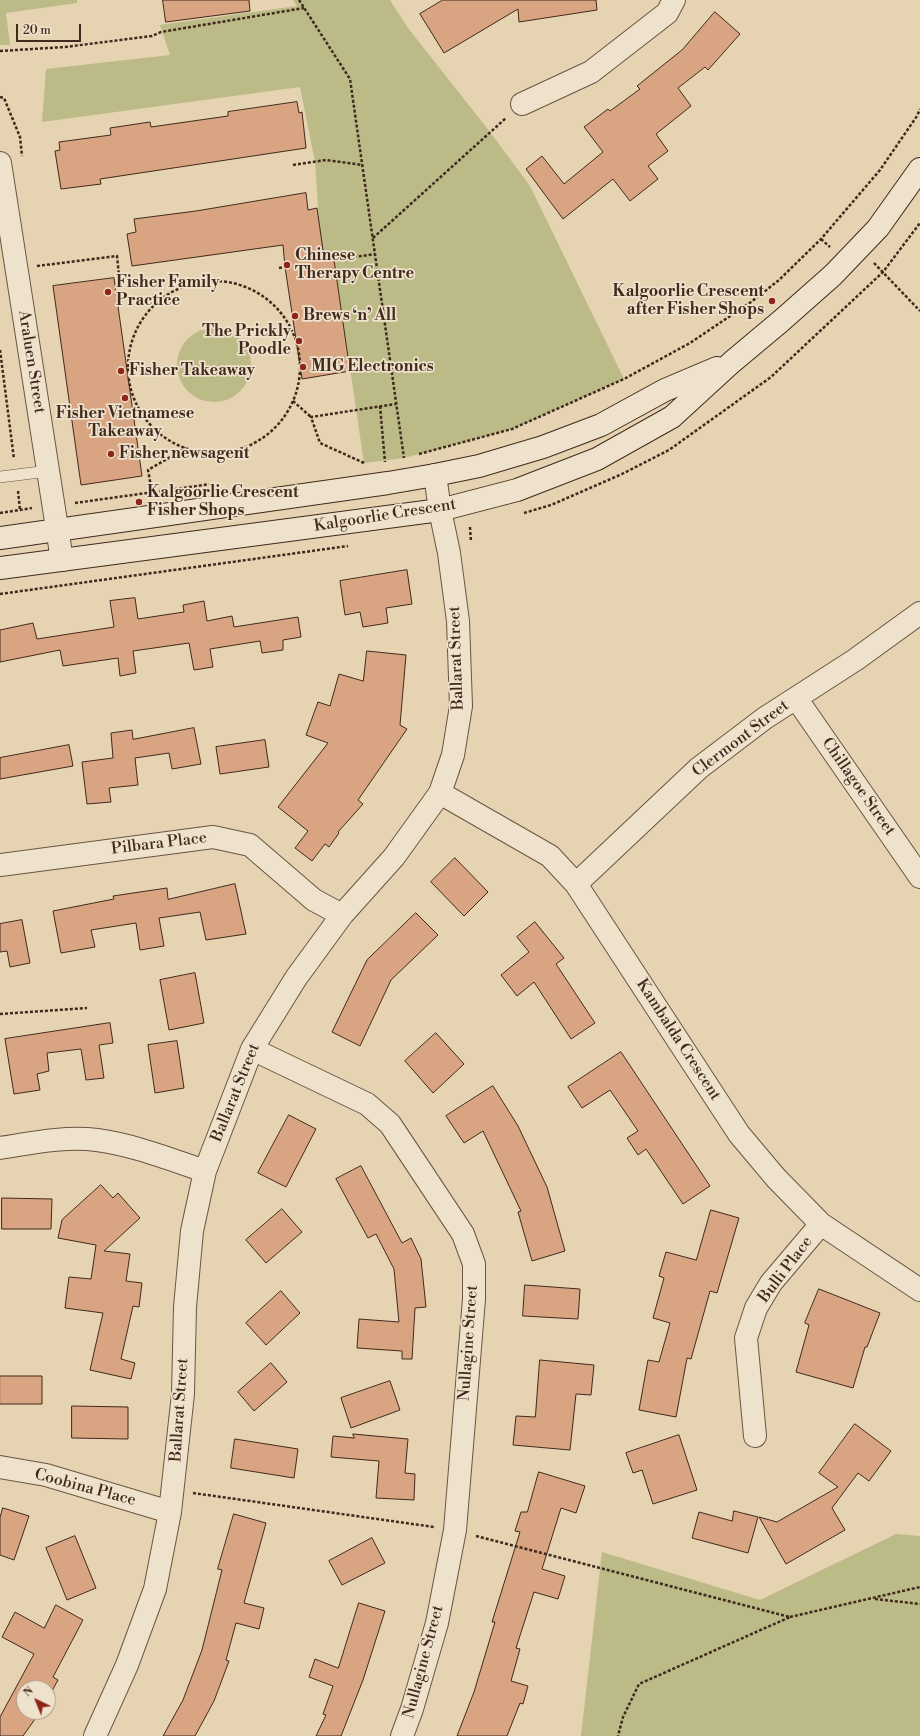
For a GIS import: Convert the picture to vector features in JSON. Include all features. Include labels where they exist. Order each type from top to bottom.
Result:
[{"type":"street","points":[[522,104],[592,72],[667,13],[674,0]]},
{"type":"street","name":"Araluen Street","points":[[0,163],[62,560]]},
{"type":"street","name":"Kalgoorlie Crescent","points":[[0,568],[440,510],[517,490],[597,459],[672,417],[732,362],[833,275],[878,228],[920,169]]},
{"type":"street","name":"Kalgoorlie Crescent","points":[[0,538],[435,475],[479,466],[543,447],[601,425],[665,390],[732,362]]},
{"type":"street","name":"Ballarat Street","points":[[95,1736],[128,1665],[155,1589],[170,1512],[183,1394],[185,1307],[192,1231],[205,1171],[252,1049],[296,978],[342,915],[394,857],[440,793],[453,755],[461,706],[458,621],[449,553],[440,510],[435,475]]},
{"type":"street","name":"Clermont Street","points":[[576,884],[699,768],[765,718],[855,660],[920,613]]},
{"type":"street","name":"Chillagoe Street","points":[[796,698],[920,877]]},
{"type":"street","name":"Kambalda Crescent","points":[[440,793],[550,856],[576,884],[739,1134],[776,1178],[822,1224],[920,1290]]},
{"type":"street","name":"Pilbara Place","points":[[0,865],[213,837],[250,845],[314,900],[342,915]]},
{"type":"street","name":"Nullagine Street","points":[[252,1049],[367,1104],[390,1124],[464,1234],[474,1264],[474,1299],[454,1530],[437,1623],[412,1709],[402,1736]]},
{"type":"street","points":[[0,1148],[63,1139],[96,1140],[129,1146],[205,1171]]},
{"type":"street","name":"Bulli Place","points":[[755,1436],[746,1338],[756,1308],[771,1284],[822,1224]]},
{"type":"street","name":"Coobina Place","points":[[0,1467],[46,1475],[170,1512]]},
{"type":"lane","points":[[0,477],[48,471]]},
{"type":"path","points":[[299,0],[350,79],[404,458]]},
{"type":"path","points":[[0,51],[65,47],[79,44],[152,36],[161,32],[304,8]]},
{"type":"path","points":[[373,239],[522,104]]},
{"type":"path","points":[[412,456],[512,429],[624,379],[690,343],[751,302],[780,280],[821,240],[880,170],[920,109]]},
{"type":"path","points":[[293,165],[326,160],[363,165]]},
{"type":"path","points":[[883,272],[920,223]]},
{"type":"path","points":[[821,240],[832,249],[859,248],[920,311]]},
{"type":"path","points":[[334,260],[376,254]]},
{"type":"path","points":[[34,266],[118,256],[119,276]]},
{"type":"path","points":[[279,268],[285,267]]},
{"type":"path","points":[[212,280],[241,285],[267,298],[286,320],[298,346],[300,374],[293,401],[278,424],[256,442],[230,452],[203,453],[176,445],[153,429],[136,407],[128,379],[128,350],[139,323],[158,301],[183,286],[212,280]]},
{"type":"path","points":[[0,350],[20,510]]},
{"type":"path","points":[[293,401],[311,417],[320,443],[364,463]]},
{"type":"path","points":[[311,417],[396,404]]},
{"type":"path","points":[[380,406],[385,460]]},
{"type":"path","points":[[152,492],[148,470],[186,448]]},
{"type":"path","points":[[470,527],[471,550]]},
{"type":"path","points":[[0,594],[356,545]]},
{"type":"path","points":[[0,1014],[87,1008]]},
{"type":"path","points":[[173,1490],[454,1530],[790,1617]]},
{"type":"path","points":[[618,1736],[623,1717],[639,1684],[790,1617],[920,1587]]},
{"type":"path","points":[[872,1598],[920,1604]]},
{"type":"shaded area","points":[[0,0],[77,0],[77,3],[6,13],[10,45],[0,45]]},
{"type":"shaded area","points":[[293,0],[390,0],[408,28],[490,132],[530,186],[624,379],[512,429],[404,458],[364,463],[334,260],[321,249],[315,162],[300,87],[42,122],[46,69],[170,55],[160,25],[297,6]]},
{"type":"shaded area","points":[[207,328],[221,328],[228,330],[241,338],[249,351],[251,365],[249,379],[241,392],[228,400],[221,402],[207,402],[200,400],[187,392],[179,379],[177,372],[177,358],[179,351],[187,338],[200,330]]},
{"type":"shaded area","points":[[896,1534],[920,1536],[920,1736],[581,1736],[602,1552],[760,1600]]},
{"type":"building","points":[[163,0],[249,0],[250,11],[166,22]]},
{"type":"building","points":[[443,0],[596,0],[597,10],[519,22],[518,9],[444,53],[420,14]]},
{"type":"building","points":[[715,12],[740,34],[708,70],[705,67],[678,88],[691,106],[656,134],[668,151],[648,166],[658,179],[630,201],[613,179],[563,219],[526,169],[542,156],[564,184],[603,152],[584,127],[608,109],[610,111],[640,89],[637,86],[682,50]]},
{"type":"building","points":[[297,102],[299,113],[302,112],[306,148],[100,179],[101,184],[61,189],[55,151],[60,150],[59,142],[111,135],[110,128],[150,122],[151,127],[228,116],[228,112]]},
{"type":"building","points":[[306,193],[308,210],[317,208],[323,250],[334,260],[350,371],[302,379],[283,245],[132,266],[127,234],[136,232],[134,219],[196,211]]},
{"type":"building","points":[[114,278],[142,476],[81,485],[53,286]]},
{"type":"building","points":[[407,570],[412,604],[386,608],[388,623],[363,627],[360,612],[345,615],[340,581]]},
{"type":"building","points":[[135,598],[138,619],[184,612],[183,605],[204,601],[207,621],[232,616],[234,627],[298,617],[301,637],[283,640],[283,650],[262,653],[260,641],[210,649],[213,667],[194,670],[189,643],[133,651],[136,673],[120,676],[118,658],[63,666],[60,650],[0,662],[0,630],[33,623],[37,639],[114,627],[110,601]]},
{"type":"building","points":[[367,651],[406,655],[400,725],[407,729],[358,800],[363,804],[338,832],[339,833],[329,847],[325,844],[312,861],[295,848],[308,831],[278,807],[328,743],[306,735],[318,702],[330,706],[339,674],[363,681]]},
{"type":"building","points":[[194,728],[201,764],[172,769],[169,753],[135,758],[138,785],[109,788],[111,802],[87,804],[82,762],[113,758],[111,733],[132,730],[133,739]]},
{"type":"building","points":[[265,740],[269,767],[220,774],[216,747]]},
{"type":"building","points":[[69,745],[73,766],[0,779],[0,758]]},
{"type":"building","points":[[455,858],[488,892],[464,916],[431,882]]},
{"type":"building","points":[[235,884],[246,934],[206,940],[200,912],[159,918],[164,946],[140,950],[136,923],[91,930],[95,947],[61,953],[53,911],[114,899],[113,896],[167,888],[168,899]]},
{"type":"building","points":[[416,913],[438,935],[391,980],[360,1046],[332,1032],[367,960]]},
{"type":"building","points":[[22,920],[30,963],[10,967],[7,951],[0,952],[0,924]]},
{"type":"building","points":[[535,922],[564,958],[556,964],[595,1023],[571,1039],[534,982],[517,996],[501,975],[529,952],[517,937]]},
{"type":"building","points":[[195,973],[204,1023],[169,1030],[160,980]]},
{"type":"building","points":[[110,1023],[113,1043],[99,1045],[104,1078],[86,1080],[81,1049],[47,1053],[49,1071],[37,1074],[40,1090],[14,1094],[5,1039]]},
{"type":"building","points":[[436,1033],[464,1064],[433,1093],[405,1061]]},
{"type":"building","points":[[177,1041],[184,1088],[155,1093],[148,1045]]},
{"type":"building","points":[[621,1052],[710,1186],[683,1204],[646,1149],[638,1155],[627,1138],[638,1131],[610,1090],[582,1108],[568,1087]]},
{"type":"building","points":[[493,1086],[518,1126],[547,1187],[565,1251],[532,1261],[518,1212],[521,1211],[483,1131],[464,1143],[446,1116]]},
{"type":"building","points":[[289,1115],[316,1129],[286,1187],[258,1173]]},
{"type":"building","points":[[361,1166],[402,1243],[411,1238],[421,1259],[426,1307],[415,1308],[412,1359],[402,1359],[402,1351],[357,1348],[359,1319],[399,1322],[394,1269],[376,1234],[368,1238],[336,1179]]},
{"type":"building","points":[[101,1185],[113,1198],[118,1193],[140,1218],[104,1251],[130,1254],[126,1281],[142,1283],[139,1307],[133,1306],[121,1359],[135,1363],[131,1379],[90,1370],[103,1313],[65,1308],[69,1277],[91,1279],[96,1245],[58,1238],[62,1220]]},
{"type":"building","points":[[2,1198],[52,1199],[51,1229],[2,1229]]},
{"type":"building","points":[[282,1209],[302,1232],[266,1263],[246,1240]]},
{"type":"building","points":[[711,1210],[739,1218],[717,1293],[710,1291],[691,1359],[687,1358],[676,1417],[639,1410],[648,1360],[659,1362],[670,1323],[653,1318],[664,1278],[659,1276],[666,1252],[696,1260]]},
{"type":"building","points":[[525,1285],[580,1289],[578,1319],[523,1316]]},
{"type":"building","points":[[819,1289],[880,1313],[867,1347],[865,1347],[853,1388],[796,1372],[809,1325],[805,1323]]},
{"type":"building","points":[[281,1291],[300,1313],[266,1345],[246,1323]]},
{"type":"building","points":[[540,1360],[594,1365],[591,1395],[576,1394],[570,1450],[513,1445],[516,1416],[535,1417]]},
{"type":"building","points":[[271,1363],[287,1382],[254,1411],[238,1392]]},
{"type":"building","points":[[0,1376],[42,1376],[42,1404],[0,1404]]},
{"type":"building","points":[[390,1381],[400,1410],[351,1428],[341,1398]]},
{"type":"building","points":[[72,1406],[128,1407],[128,1439],[72,1438]]},
{"type":"building","points":[[855,1424],[891,1451],[869,1481],[858,1473],[832,1508],[845,1530],[786,1564],[759,1517],[777,1522],[838,1487],[819,1473]]},
{"type":"building","points":[[353,1434],[408,1439],[405,1473],[415,1474],[414,1500],[376,1498],[379,1461],[331,1457],[333,1436],[354,1438]]},
{"type":"building","points":[[679,1435],[697,1490],[653,1504],[642,1470],[633,1473],[626,1453]]},
{"type":"building","points":[[235,1439],[298,1449],[294,1478],[231,1468]]},
{"type":"building","points":[[539,1472],[585,1486],[576,1513],[561,1508],[542,1569],[565,1576],[558,1599],[534,1592],[516,1648],[520,1649],[511,1681],[528,1686],[523,1704],[520,1703],[507,1736],[457,1736],[474,1692],[495,1622],[492,1622],[520,1532],[515,1531],[521,1512],[527,1512]]},
{"type":"building","points":[[3,1508],[29,1516],[14,1560],[0,1555],[0,1518]]},
{"type":"building","points":[[734,1511],[758,1517],[748,1553],[692,1538],[699,1512],[732,1521]]},
{"type":"building","points":[[234,1514],[266,1523],[244,1603],[264,1608],[259,1629],[236,1623],[226,1660],[229,1661],[214,1701],[195,1736],[163,1736],[183,1700],[202,1650],[222,1570],[218,1569]]},
{"type":"building","points":[[75,1536],[96,1588],[67,1600],[46,1548]]},
{"type":"building","points":[[372,1538],[385,1563],[342,1585],[329,1561]]},
{"type":"building","points":[[359,1603],[385,1611],[363,1680],[341,1736],[316,1736],[326,1715],[323,1714],[333,1686],[309,1677],[315,1659],[338,1668]]},
{"type":"building","points":[[56,1605],[83,1620],[53,1677],[58,1680],[56,1684],[56,1680],[20,1680],[34,1654],[2,1637],[15,1612],[44,1628]]},
{"type":"building","points":[[16,1687],[16,1720],[34,1720],[23,1736],[0,1736],[0,1717]]},
{"type":"place","name":"Chinese Therapy Centre","points":[[287,265]]},
{"type":"place","name":"Fisher Family Practice","points":[[108,292]]},
{"type":"place","name":"Kalgoorlie Crescent after Fisher Shops","points":[[772,301]]},
{"type":"place","name":"Brews ‘n’ All","points":[[295,316]]},
{"type":"place","name":"The Prickly Poodle","points":[[299,341]]},
{"type":"place","name":"MIG Electronics","points":[[303,367]]},
{"type":"place","name":"Fisher Takeaway","points":[[121,371]]},
{"type":"place","name":"Fisher Vietnamese Takeaway","points":[[125,398]]},
{"type":"place","name":"Fisher newsagent","points":[[111,454]]},
{"type":"place","name":"Kalgoorlie Crescent Fisher Shops","points":[[139,502]]}]
